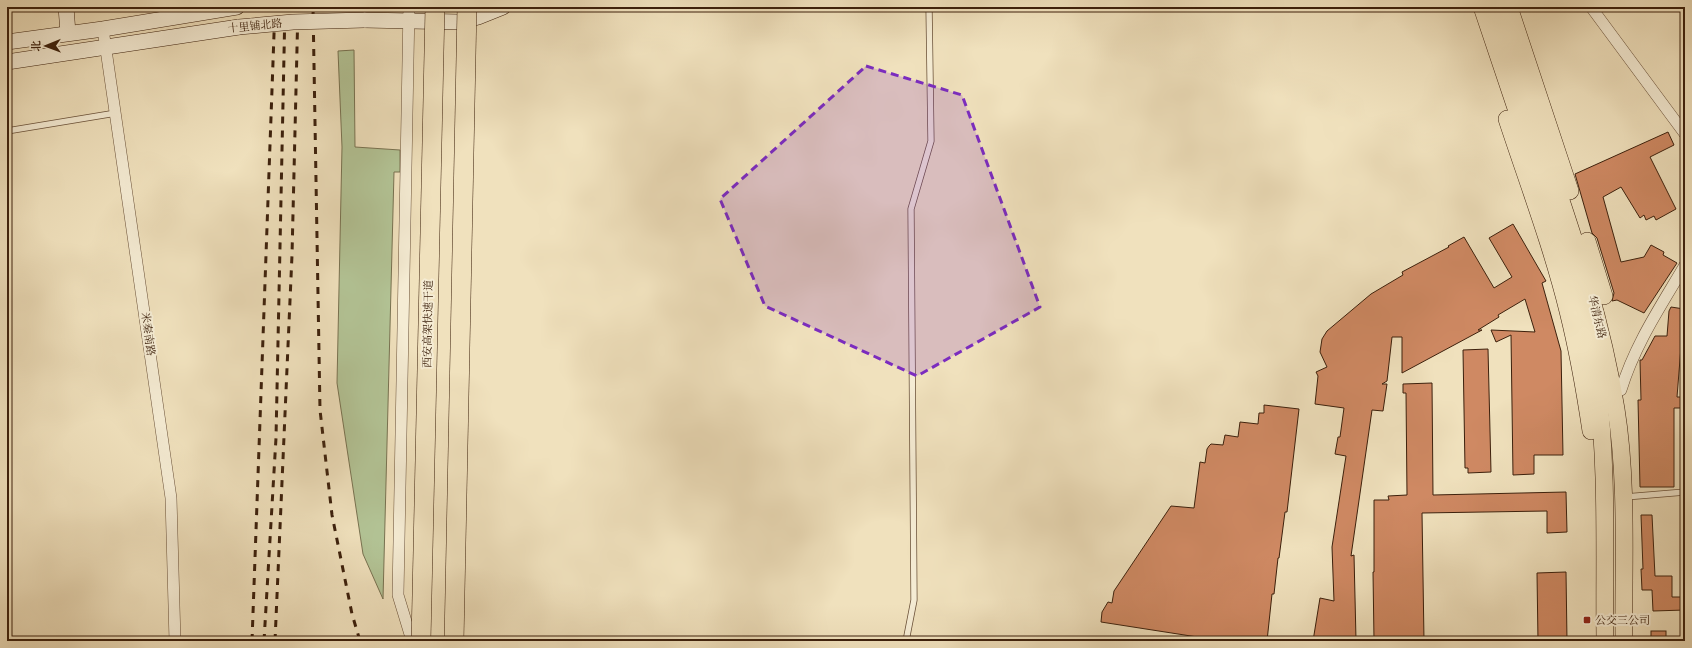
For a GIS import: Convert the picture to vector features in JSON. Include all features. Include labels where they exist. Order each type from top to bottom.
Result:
[{"type":"highway","name":"西安高架快速干道","points":[[421,641],[435,7]]},
{"type":"highway","points":[[454,641],[467,7]]},
{"type":"main road","points":[[1470,7],[1558,274],[1568,310],[1582,370],[1604,518]]},
{"type":"main road","name":"华清东路","points":[[1482,7],[1559,236],[1582,315],[1596,382],[1601,417],[1605,641]]},
{"type":"main road","name":"华清东路","points":[[1496,7],[1582,264],[1594,304],[1609,369],[1616,411],[1626,497],[1623,558],[1624,641]]},
{"type":"main road","points":[[1509,7],[1595,266],[1609,320],[1621,390],[1630,462],[1626,497]]},
{"type":"street","points":[[66,7],[68,33]]},
{"type":"street","name":"十里铺北路","points":[[7,42],[103,29],[237,7]]},
{"type":"street","name":"十里铺北路","points":[[7,62],[239,27],[293,22],[364,20],[409,14],[459,22],[478,17],[503,7]]},
{"type":"street","points":[[1591,7],[1685,134]]},
{"type":"street","points":[[409,14],[398,595],[412,641]]},
{"type":"street","name":"米秦南路","points":[[103,29],[171,498],[175,641]]},
{"type":"street","points":[[1621,390],[1638,344],[1685,265]]},
{"type":"lane","points":[[906,641],[914,600],[911,209],[931,141],[929,7]]},
{"type":"lane","points":[[7,131],[116,113]]},
{"type":"lane","points":[[1626,497],[1685,492]]},
{"type":"highlighted area","points":[[866,66],[962,95],[1040,307],[917,376],[765,306],[720,199]]},
{"type":"green space","points":[[354,50],[355,147],[400,150],[400,172],[394,172],[383,599],[363,554],[337,383],[342,147],[338,51]]},
{"type":"building","points":[[1668,132],[1674,145],[1650,157],[1676,209],[1656,220],[1654,216],[1646,220],[1644,215],[1640,218],[1621,187],[1603,197],[1621,262],[1644,257],[1651,245],[1664,252],[1663,255],[1677,263],[1644,313],[1617,300],[1612,301],[1614,293],[1597,238],[1592,233],[1575,174]]},
{"type":"building","points":[[1513,224],[1546,281],[1542,283],[1561,351],[1563,455],[1534,455],[1534,474],[1513,475],[1511,335],[1496,342],[1491,330],[1535,332],[1525,299],[1498,315],[1499,317],[1478,330],[1482,330],[1402,373],[1402,337],[1392,337],[1387,381],[1382,384],[1387,384],[1383,411],[1372,410],[1351,556],[1354,555],[1356,640],[1313,641],[1320,598],[1334,601],[1332,547],[1346,456],[1335,454],[1338,437],[1340,437],[1344,408],[1315,404],[1318,376],[1316,372],[1327,367],[1320,352],[1322,339],[1327,331],[1371,294],[1403,275],[1402,272],[1449,247],[1448,246],[1464,237],[1494,288],[1512,277],[1489,238]]},
{"type":"building","points":[[1671,307],[1684,309],[1677,397],[1685,397],[1685,408],[1674,408],[1674,487],[1640,487],[1638,400],[1641,400],[1640,360],[1642,360],[1655,336],[1667,336],[1669,311]]},
{"type":"building","points":[[1488,349],[1491,472],[1468,473],[1468,468],[1465,468],[1463,350]]},
{"type":"building","points":[[1432,383],[1433,495],[1566,492],[1567,532],[1547,533],[1547,511],[1422,513],[1424,641],[1375,641],[1373,572],[1374,500],[1389,500],[1388,496],[1407,495],[1406,393],[1403,393],[1403,384]]},
{"type":"building","points":[[1264,405],[1299,409],[1287,512],[1285,512],[1274,594],[1272,594],[1267,641],[1223,641],[1101,622],[1102,612],[1108,602],[1112,603],[1114,591],[1171,506],[1194,508],[1200,462],[1205,463],[1207,449],[1209,446],[1211,444],[1223,445],[1225,435],[1238,437],[1240,422],[1258,424],[1259,413],[1264,413]]},
{"type":"building","points":[[1641,515],[1652,515],[1655,576],[1672,576],[1672,597],[1685,597],[1685,610],[1653,611],[1652,590],[1642,590],[1641,569],[1643,569]]},
{"type":"building","points":[[1566,572],[1567,641],[1538,641],[1537,573]]},
{"type":"building","points":[[1651,631],[1666,631],[1666,641],[1651,641]]},
{"type":"railway","points":[[252,641],[275,7]]},
{"type":"railway","points":[[264,641],[276,438],[285,7]]},
{"type":"railway","points":[[275,641],[292,255],[298,7]]},
{"type":"railway","points":[[313,7],[320,410],[332,515],[352,614],[360,641]]},
{"type":"place","name":"公交三公司","points":[[1587,620]]}]
